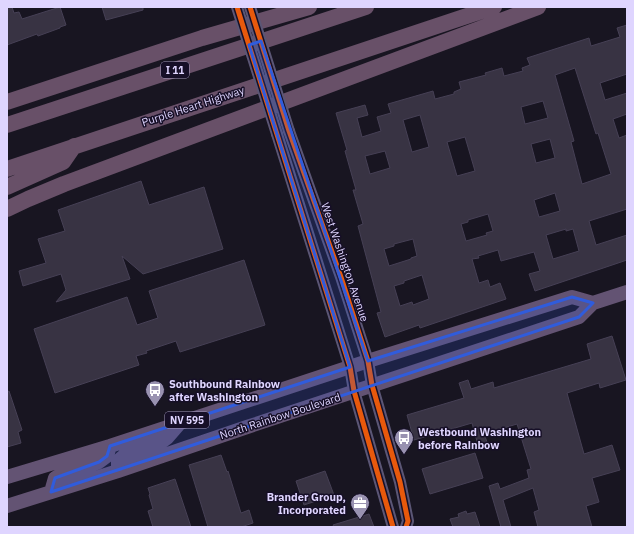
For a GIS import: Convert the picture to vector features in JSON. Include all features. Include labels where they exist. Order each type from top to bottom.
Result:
[{"type":"highway","points":[[7,102],[202,38],[309,7]]},
{"type":"highway","name":"I 11","points":[[7,125],[366,7]]},
{"type":"highway","name":"Purple Heart Highway","points":[[7,169],[494,7]]},
{"type":"highway","points":[[7,209],[28,198],[64,184],[538,7]]},
{"type":"highway","points":[[7,96],[58,84]]},
{"type":"highway","points":[[7,187],[63,162],[74,146]]},
{"type":"main road","points":[[237,7],[350,367],[354,391],[393,527]]},
{"type":"main road","name":"West Washington Avenue","points":[[250,7],[289,131],[341,277],[368,361],[372,385],[400,482],[408,521],[406,527]]},
{"type":"main road","name":"North Rainbow Boulevard","points":[[7,506],[118,471],[579,317],[593,303],[627,292]]},
{"type":"main road","points":[[368,361],[572,297],[593,303]]},
{"type":"main road","name":"NV 595","points":[[7,477],[110,446],[368,361]]},
{"type":"main road","points":[[118,471],[118,461],[121,457],[163,441],[180,422]]},
{"type":"main road","points":[[50,492],[55,478],[99,462],[106,456],[110,446]]},
{"type":"highlighted area","points":[[261,41],[368,361],[572,297],[593,303],[579,317],[51,492],[55,478],[99,462],[107,456],[110,446],[350,367],[249,45]]},
{"type":"building","points":[[7,7],[12,7],[14,13],[19,12],[22,19],[60,7],[66,25],[38,36],[37,34],[7,45]]},
{"type":"building","points":[[102,7],[143,7],[143,10],[106,20]]},
{"type":"building","points":[[627,25],[627,74],[600,83],[605,100],[627,93],[627,114],[613,119],[619,138],[627,135],[627,209],[589,221],[596,245],[627,235],[627,260],[535,291],[529,274],[540,271],[534,252],[501,261],[498,250],[478,256],[479,258],[472,259],[479,283],[488,280],[490,287],[500,283],[506,299],[420,328],[419,325],[385,337],[377,313],[381,312],[358,226],[363,224],[353,190],[356,190],[345,151],[347,150],[336,113],[365,105],[368,115],[357,118],[362,137],[381,131],[377,117],[391,113],[388,104],[433,91],[435,99],[454,94],[454,92],[461,89],[459,82],[486,75],[485,73],[502,68],[504,76],[523,71],[522,68],[530,65],[527,58],[589,38],[591,46],[620,37],[617,28]],"holes":[[[575,68],[596,134],[598,133],[611,174],[582,184],[571,142],[574,141],[555,75]],[[543,101],[548,118],[525,124],[521,107]],[[420,115],[429,147],[412,152],[403,120]],[[465,137],[475,171],[457,176],[447,142]],[[550,139],[555,158],[536,163],[531,144]],[[385,151],[390,168],[370,174],[365,156]],[[555,193],[560,211],[539,217],[534,200]],[[488,214],[493,231],[486,233],[487,235],[466,241],[461,224],[468,222],[468,220]],[[566,229],[566,231],[573,229],[579,251],[553,259],[546,235]],[[413,239],[417,256],[389,266],[384,249],[394,246],[394,244]],[[422,275],[429,299],[413,305],[412,302],[400,306],[394,286],[404,283],[404,281]]]},
{"type":"building","points":[[141,181],[149,205],[204,187],[223,249],[143,274],[122,256],[130,279],[56,302],[66,290],[61,274],[23,286],[19,271],[46,263],[38,239],[65,231],[58,210]]},
{"type":"building","points":[[244,260],[265,325],[180,352],[176,341],[136,356],[139,365],[55,393],[34,329],[127,297],[137,325],[158,318],[149,291]]},
{"type":"building","points":[[612,336],[626,380],[600,388],[599,383],[567,393],[584,454],[612,445],[620,470],[592,478],[599,502],[586,506],[592,527],[538,527],[534,512],[539,510],[533,488],[503,500],[511,527],[501,527],[489,486],[498,483],[500,489],[529,478],[527,470],[531,469],[517,424],[484,434],[487,442],[478,445],[472,423],[414,440],[407,415],[464,398],[459,383],[468,380],[471,389],[493,382],[494,388],[591,359],[587,344]]},
{"type":"building","points":[[9,391],[22,430],[18,432],[21,443],[7,447],[7,392]]},
{"type":"building","points":[[475,453],[483,478],[430,494],[422,469]]},
{"type":"building","points":[[221,455],[227,472],[228,471],[241,513],[249,510],[253,523],[241,527],[208,527],[189,465]]},
{"type":"building","points":[[325,471],[334,495],[304,505],[296,481]]},
{"type":"building","points":[[175,479],[191,527],[153,527],[148,511],[153,509],[148,488]]},
{"type":"building","points":[[466,511],[467,514],[475,512],[480,527],[453,527],[450,519],[459,517],[458,514]]},
{"type":"building","name":"Brander Group, Incorporated","points":[[369,514],[374,527],[334,527],[333,525]]},
{"type":"cycle path","points":[[237,7],[350,367],[354,391],[393,527]]},
{"type":"cycle path","points":[[250,7],[289,131],[341,277],[368,361],[372,385],[400,482],[408,521],[406,527]]},
{"type":"place","name":"Southbound Rainbow after Washington","points":[[155,407]]},
{"type":"place","name":"Westbound Washington before Rainbow","points":[[404,455]]},
{"type":"place","name":"Brander Group, Incorporated","points":[[360,520]]}]
